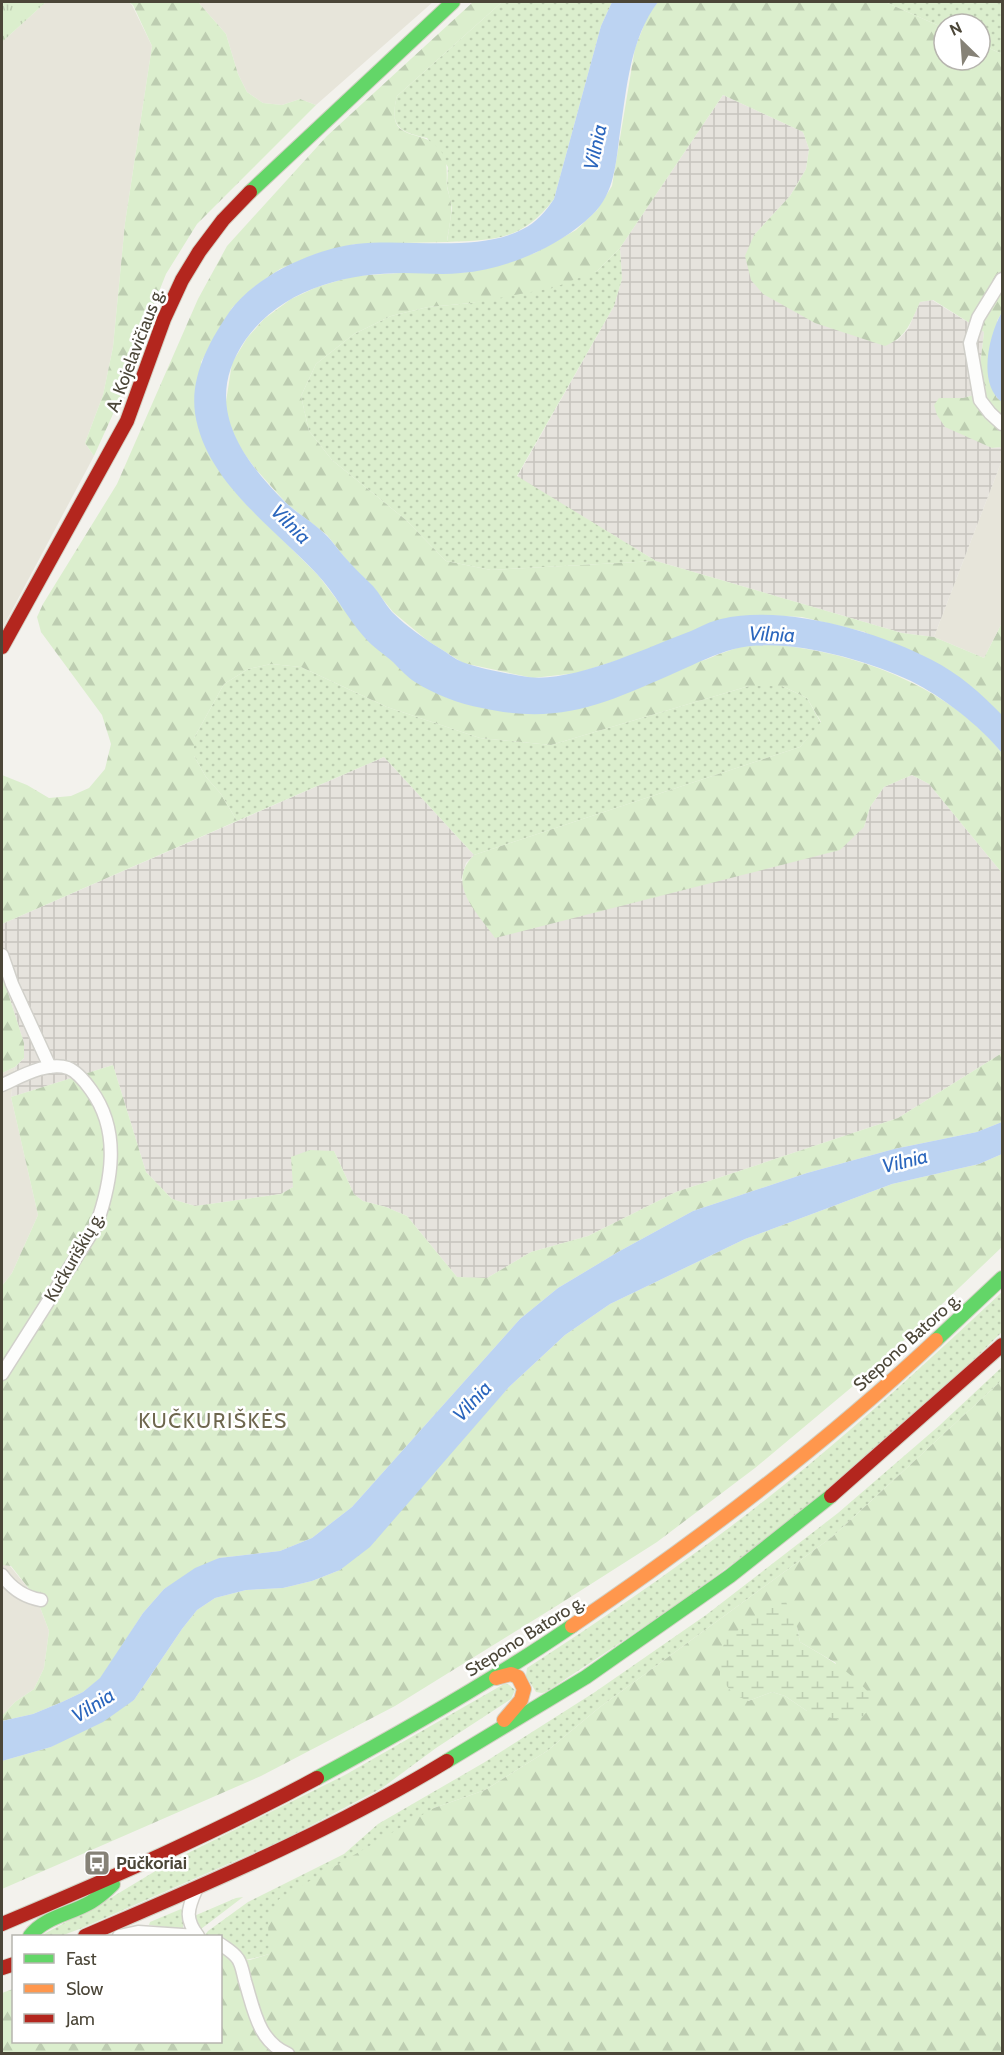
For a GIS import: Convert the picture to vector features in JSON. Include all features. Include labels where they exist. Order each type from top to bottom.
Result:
[{"type":"main road","name":"A. Kojelavičiaus g.","points":[[2,647],[122,431],[146,373],[164,319],[182,280],[199,252],[223,220],[264,178],[453,2]]},
{"type":"main road","name":"Stepono Batoro g.","points":[[2,1924],[179,1847],[365,1753],[492,1679],[608,1604],[757,1494],[894,1379],[1002,1278]]},
{"type":"main road","points":[[87,1935],[196,1890],[283,1850],[394,1793],[586,1677],[749,1562],[847,1484],[1002,1345]]},
{"type":"main road","points":[[488,1737],[524,1695],[523,1682],[519,1677],[511,1674],[492,1679]]},
{"type":"main road","points":[[31,1935],[42,1925],[92,1902],[123,1873]]},
{"type":"street","points":[[1002,279],[978,318],[970,343],[980,400],[1002,424]]},
{"type":"street","points":[[2,956],[20,1003],[50,1067],[2,1085]]},
{"type":"street","name":"Kučkuriškių g.","points":[[2,1374],[96,1227],[106,1200],[112,1161],[107,1117],[86,1082],[69,1068],[50,1067]]},
{"type":"street","points":[[2,1575],[15,1589],[30,1598],[41,1600]]},
{"type":"street","points":[[196,1890],[188,1916],[189,1925],[197,1935]]},
{"type":"street","points":[[124,1935],[138,1932],[183,1935]]},
{"type":"street","points":[[222,1945],[232,1952],[239,1961],[264,2036],[279,2050],[288,2054]]},
{"type":"shaded area","points":[[46,2],[129,2],[152,46],[125,223],[113,347],[103,395],[85,443],[94,456],[2,629],[2,42]]},
{"type":"shaded area","points":[[198,2],[433,2],[316,105],[300,99],[282,105],[263,103],[247,92],[238,74],[226,34]]},
{"type":"shaded area","points":[[723,95],[803,132],[809,149],[806,169],[790,196],[754,235],[897,341],[908,329],[920,302],[932,300],[984,332],[980,366],[986,392],[963,398],[939,398],[992,448],[1002,447],[1002,460],[934,637],[902,633],[656,561],[517,477],[614,306],[622,279],[620,248]]},
{"type":"shaded area","points":[[1002,460],[1002,623],[984,658],[934,637]]},
{"type":"shaded area","points":[[384,757],[474,855],[466,863],[461,881],[864,827],[870,807],[884,787],[912,775],[929,784],[1002,873],[1002,1053],[898,1118],[676,1192],[588,1236],[531,1252],[487,1278],[457,1277],[407,1216],[363,1201],[354,1194],[334,1151],[293,1187],[281,1194],[195,1206],[172,1199],[146,1172],[113,1065],[11,1097],[15,1067],[24,1058],[24,1043],[2,974],[2,924]]},
{"type":"shaded area","points":[[15,1067],[11,1097],[38,1215],[12,1273],[2,1286],[2,1073]]},
{"type":"shaded area","points":[[3,1565],[10,1566],[37,1599],[49,1631],[44,1668],[34,1689],[15,1702],[2,1716]]},
{"type":"green space","points":[[2,2],[46,2],[2,42]]},
{"type":"green space","points":[[129,2],[198,2],[226,34],[238,74],[247,92],[263,103],[282,105],[300,99],[316,105],[197,224],[166,274],[136,349],[118,403],[94,456],[85,443],[103,395],[113,347],[125,223],[152,46],[133,5]]},
{"type":"green space","points":[[473,2],[502,2],[397,96],[394,112],[400,129],[433,143],[444,156],[447,187],[451,200],[447,242],[355,244],[316,254],[280,269],[254,287],[232,308],[201,362],[223,476],[244,502],[318,575],[366,638],[447,698],[705,660],[735,649],[758,644],[794,647],[851,659],[908,681],[935,695],[960,712],[983,731],[1002,753],[1002,873],[929,784],[912,775],[884,787],[870,807],[864,827],[840,850],[495,938],[473,908],[463,887],[466,866],[474,855],[800,747],[821,722],[807,698],[782,686],[749,686],[551,745],[480,738],[387,707],[301,667],[271,664],[248,669],[224,684],[194,738],[194,756],[237,821],[2,924],[2,775],[27,785],[49,798],[71,796],[89,788],[105,769],[111,744],[102,715],[41,632],[37,617],[117,484],[198,299],[227,246],[327,136]]},
{"type":"green space","points":[[502,2],[612,2],[601,26],[554,199],[542,213],[519,231],[494,239],[447,242],[452,208],[447,186],[448,167],[427,138],[409,133],[398,126],[394,114],[397,96]]},
{"type":"green space","points":[[658,2],[885,2],[932,23],[932,72],[992,72],[992,49],[1002,54],[1002,312],[997,321],[996,397],[1002,402],[1002,447],[992,448],[945,427],[934,405],[939,398],[963,398],[986,392],[980,366],[984,332],[933,300],[920,302],[903,333],[885,346],[815,323],[763,294],[751,280],[745,256],[754,235],[790,196],[806,169],[809,149],[803,132],[723,95],[620,248],[597,271],[553,288],[472,303],[428,307],[391,316],[354,334],[316,364],[301,396],[309,431],[332,460],[406,520],[446,561],[491,570],[656,561],[902,633],[934,637],[984,658],[1002,623],[1002,715],[865,632],[802,617],[762,615],[577,673],[533,678],[463,663],[428,641],[393,612],[327,535],[287,504],[254,467],[230,428],[225,408],[232,363],[247,338],[264,319],[291,299],[317,287],[354,276],[460,273],[485,269],[535,253],[576,230],[597,210],[612,186],[635,48],[648,15]]},
{"type":"green space","points":[[885,2],[1002,2],[1002,54],[992,49],[992,12],[932,12],[932,23]]},
{"type":"green space","points":[[620,248],[622,279],[614,306],[517,476],[656,561],[491,570],[446,561],[406,520],[332,460],[309,431],[301,396],[316,364],[354,334],[391,316],[428,307],[472,303],[597,271]]},
{"type":"green space","points":[[271,664],[301,667],[387,707],[480,738],[551,745],[749,686],[782,686],[807,698],[821,723],[800,747],[474,855],[384,757],[237,821],[194,756],[194,738],[224,684],[248,669]]},
{"type":"green space","points":[[2,974],[24,1043],[24,1058],[15,1067],[2,1073]]},
{"type":"green space","points":[[1002,1053],[1002,1122],[977,1132],[894,1149],[807,1173],[693,1211],[618,1252],[558,1288],[520,1319],[352,1507],[312,1538],[280,1551],[219,1558],[164,1589],[143,1613],[101,1678],[83,1692],[62,1702],[33,1714],[2,1721],[2,1716],[15,1702],[34,1689],[44,1668],[49,1631],[37,1599],[11,1566],[2,1565],[2,1286],[12,1273],[38,1215],[11,1097],[113,1065],[146,1172],[172,1199],[195,1206],[281,1194],[293,1187],[291,1157],[310,1150],[334,1151],[354,1194],[363,1201],[407,1216],[457,1277],[487,1278],[531,1252],[588,1236],[676,1192],[898,1118]]},
{"type":"green space","points":[[1002,1154],[1002,1247],[877,1366],[755,1468],[657,1542],[395,1706],[261,1776],[2,1889],[2,1761],[51,1747],[134,1700],[197,1610],[215,1598],[246,1590],[283,1588],[312,1581],[340,1570],[509,1387],[565,1335],[610,1304],[745,1239],[892,1184],[979,1164]]},
{"type":"green space","points":[[1002,1292],[1002,1332],[876,1448],[786,1522],[694,1592],[546,1692],[536,1692],[526,1676],[527,1668],[669,1572],[771,1495],[880,1404]]},
{"type":"green space","points":[[1002,1367],[1002,1380],[832,1537],[600,1707],[547,1751],[485,1790],[434,1808],[270,1941],[269,1954],[245,1959],[222,1954],[222,1935],[205,1935],[248,1902],[344,1854],[378,1824],[485,1762],[595,1692],[706,1615],[838,1513],[940,1425]]},
{"type":"green space","points":[[1002,1380],[1002,2053],[2,2053],[2,1993],[12,1989],[12,2043],[222,2043],[222,1954],[250,1960],[269,1954],[268,1920],[279,1899],[434,1808],[485,1790],[547,1751],[600,1707],[832,1537]],"holes":[[[797,1627],[800,1642],[836,1663],[807,1711],[785,1696],[772,1692],[748,1701]]]},
{"type":"green space","points":[[786,1602],[797,1627],[800,1642],[851,1675],[876,1702],[863,1716],[839,1720],[807,1711],[785,1696],[772,1692],[748,1701],[733,1694],[720,1677],[720,1654],[726,1639],[777,1603]]},
{"type":"green space","points":[[504,1684],[508,1684],[515,1690],[511,1699],[436,1748],[382,1788],[283,1840],[82,1928],[64,1935],[42,1935],[109,1899],[172,1861],[345,1775]]},
{"type":"green space","points":[[243,1897],[201,1929],[198,1928],[194,1916]]},
{"type":"green space","points":[[181,1909],[184,1911],[183,1929],[149,1925],[150,1922]]},
{"type":"water","name":"Vilnia","points":[[612,2],[658,2],[641,32],[631,64],[613,176],[600,207],[579,227],[564,237],[531,255],[496,267],[461,273],[360,276],[317,287],[278,308],[246,339],[233,362],[227,384],[227,406],[231,426],[240,446],[268,484],[285,502],[329,538],[373,586],[392,612],[417,633],[462,662],[528,677],[566,675],[610,662],[721,619],[746,615],[801,618],[857,630],[885,639],[910,649],[951,671],[1002,715],[1002,753],[960,712],[911,681],[848,658],[776,645],[734,649],[607,701],[561,712],[511,713],[473,706],[447,698],[412,680],[368,641],[323,581],[243,501],[212,460],[201,438],[195,413],[194,399],[199,372],[209,346],[230,311],[254,286],[304,258],[340,247],[376,243],[485,241],[523,229],[544,212],[554,199],[601,26]]},
{"type":"water","points":[[1002,312],[1002,402],[994,394],[990,383],[988,358],[993,333]]},
{"type":"water","name":"Vilnia","points":[[1002,1122],[1002,1154],[979,1164],[892,1184],[745,1239],[610,1304],[565,1335],[509,1387],[370,1547],[340,1570],[312,1581],[283,1588],[246,1590],[215,1598],[197,1610],[134,1700],[103,1722],[51,1747],[2,1761],[2,1721],[33,1714],[83,1692],[100,1678],[143,1613],[164,1589],[195,1568],[219,1558],[280,1551],[312,1538],[352,1507],[520,1319],[558,1288],[693,1211],[807,1173],[894,1149],[977,1132]]},
{"type":"traffic: fast","points":[[250,192],[453,2]]},
{"type":"traffic: fast","points":[[936,1340],[1002,1278]]},
{"type":"traffic: fast","points":[[447,1761],[586,1677],[730,1576],[831,1496]]},
{"type":"traffic: fast","points":[[317,1778],[510,1667],[572,1626]]},
{"type":"traffic: fast","points":[[31,1935],[50,1920],[91,1902],[113,1884]]},
{"type":"traffic: slow","points":[[572,1626],[667,1560],[760,1490],[849,1417],[936,1340]]},
{"type":"traffic: slow","points":[[496,1678],[511,1674],[518,1677],[524,1689],[521,1700],[504,1720]]},
{"type":"traffic: jam","points":[[2,647],[127,421],[164,319],[182,280],[223,220],[250,192]]},
{"type":"traffic: jam","points":[[831,1496],[1002,1345]]},
{"type":"traffic: jam","points":[[87,1935],[223,1876],[314,1833],[447,1761]]},
{"type":"traffic: jam","points":[[2,1924],[161,1855],[317,1778]]},
{"type":"traffic: jam","points":[[2,1968],[12,1965]]},
{"type":"place","name":"Pūčkoriai","points":[[97,1863]]},
{"type":"district","name":"KUČKURIŠKĖS","points":[[213,1420]]}]
